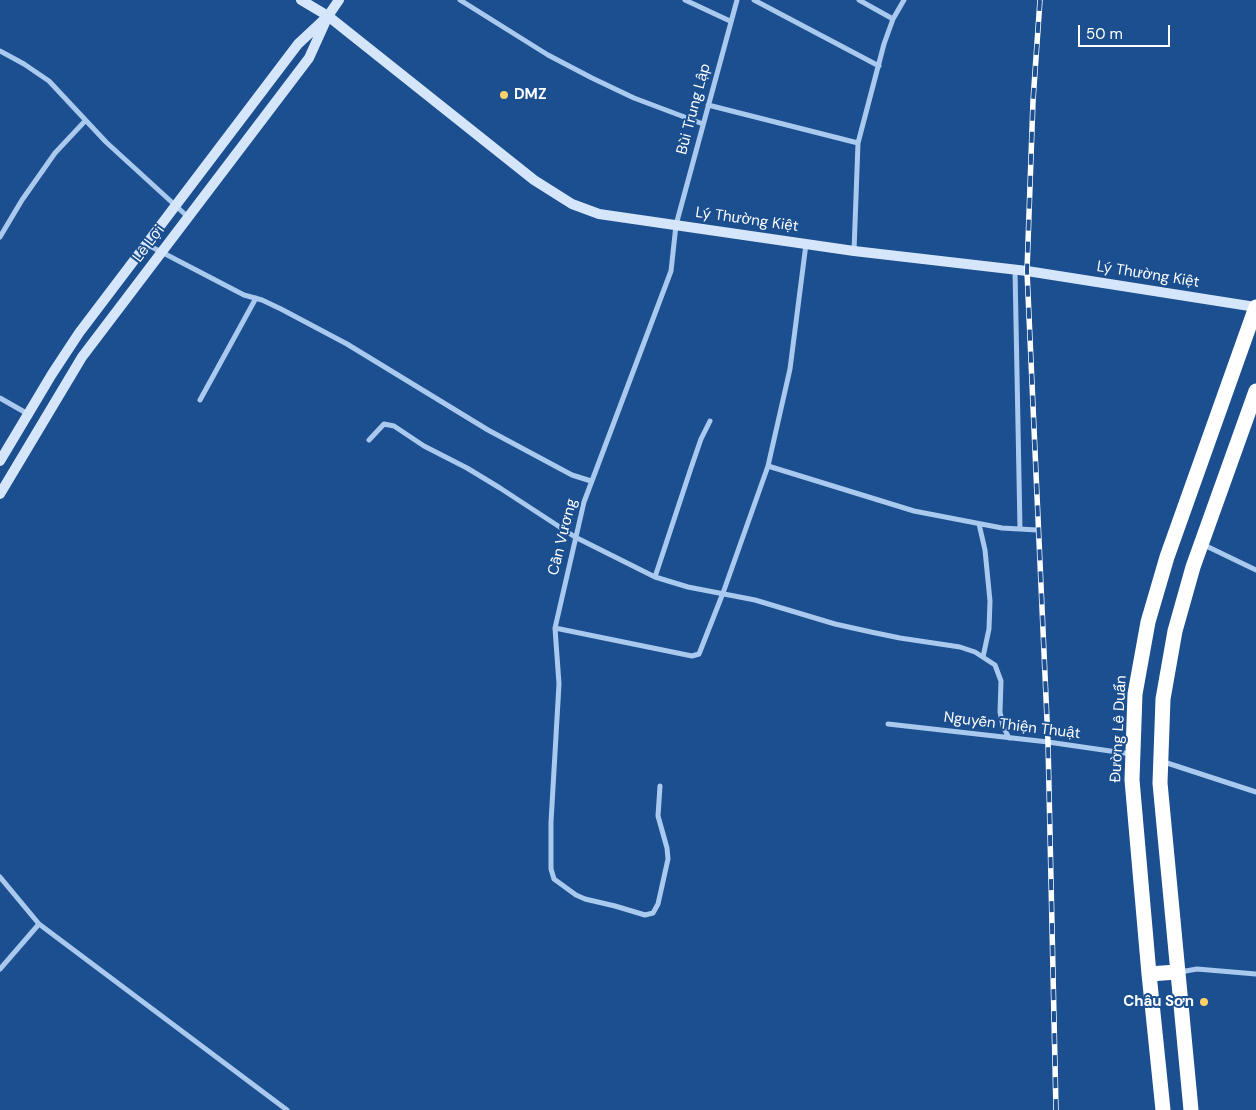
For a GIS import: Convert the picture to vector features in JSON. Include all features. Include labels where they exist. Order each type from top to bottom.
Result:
[{"type":"highway","name":"Đường Lê Duẩn","points":[[1163,1110],[1132,780],[1135,694],[1148,622],[1167,557],[1256,307]]},
{"type":"highway","points":[[1191,1110],[1160,783],[1163,699],[1175,631],[1202,544],[1256,391]]},
{"type":"highway","points":[[1149,974],[1177,972]]},
{"type":"street","name":"Lý Thường Kiệt","points":[[300,0],[328,16],[534,180],[572,204],[599,214],[854,251],[1015,270],[1256,307]]},
{"type":"street","name":"Lê Lợi","points":[[0,494],[4,479],[93,342],[310,58],[328,16],[339,0]]},
{"type":"street","points":[[462,0],[548,55],[592,78],[634,98],[703,124]]},
{"type":"street","points":[[684,0],[730,21]]},
{"type":"street","name":"Bùi Trung Lập","points":[[676,225],[737,0]]},
{"type":"street","points":[[754,0],[879,66]]},
{"type":"street","points":[[860,0],[893,18]]},
{"type":"street","points":[[854,251],[858,143],[884,44],[893,18],[904,0]]},
{"type":"street","name":"Lê Lợi","points":[[0,461],[79,333],[298,44],[328,16]]},
{"type":"street","points":[[0,51],[49,81],[70,102],[85,121],[188,217]]},
{"type":"street","points":[[708,105],[858,143]]},
{"type":"street","points":[[248,108],[263,119]]},
{"type":"street","points":[[0,237],[22,200],[55,153],[85,121]]},
{"type":"street","name":"Cần Vương","points":[[660,786],[658,816],[667,848],[668,859],[658,904],[651,914],[645,915],[585,899],[554,879],[551,869],[551,822],[559,684],[555,628],[575,537],[591,481],[604,452],[671,271],[676,225]]},
{"type":"street","points":[[146,244],[244,294],[281,309],[347,344],[488,430],[572,475],[591,481]]},
{"type":"street","points":[[555,628],[696,656],[699,654],[723,593],[768,466],[790,369],[806,244]]},
{"type":"street","points":[[1015,270],[1020,529]]},
{"type":"street","points":[[200,400],[256,298]]},
{"type":"street","points":[[79,333],[93,342]]},
{"type":"street","points":[[0,398],[28,414]]},
{"type":"street","points":[[655,577],[701,439],[710,421]]},
{"type":"street","points":[[370,440],[384,424],[394,426],[424,446],[467,468],[500,488],[575,537],[655,577],[756,600],[835,624],[900,638],[960,646],[975,652],[995,665],[1001,681],[1000,712],[1003,726],[1009,738]]},
{"type":"street","points":[[768,466],[914,511],[979,524],[1038,530]]},
{"type":"street","points":[[979,524],[985,550],[990,600],[989,628],[983,657]]},
{"type":"street","points":[[1202,544],[1256,570]]},
{"type":"street","name":"Nguyễn Thiện Thuật","points":[[888,724],[1133,754]]},
{"type":"street","points":[[1161,761],[1256,792]]},
{"type":"street","points":[[0,877],[39,924],[287,1110]]},
{"type":"street","points":[[0,969],[39,924]]},
{"type":"street","points":[[1177,972],[1197,970],[1256,974]]},
{"type":"railway","points":[[1040,0],[1033,101],[1027,271],[1048,742],[1056,1110]]},
{"type":"place","name":"DMZ","points":[[504,95]]},
{"type":"place","name":"Châu Sơn","points":[[1204,1002]]}]
